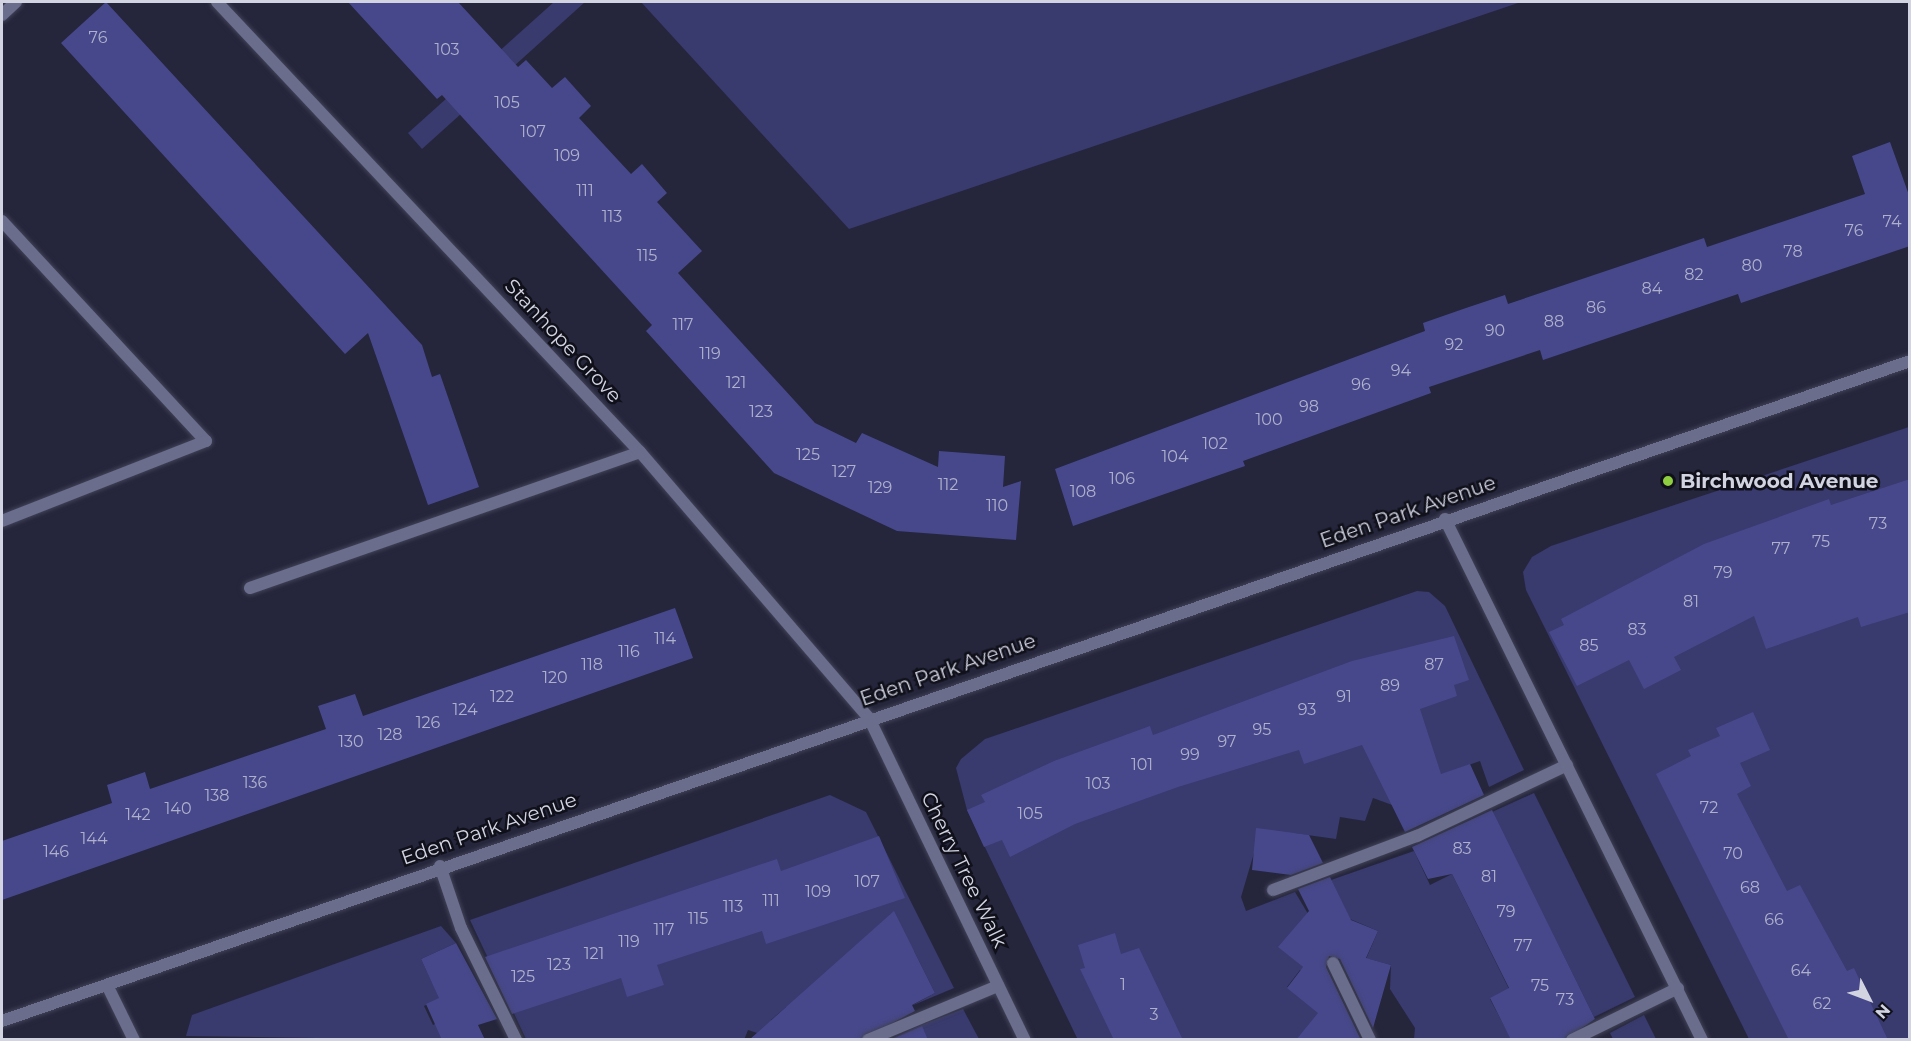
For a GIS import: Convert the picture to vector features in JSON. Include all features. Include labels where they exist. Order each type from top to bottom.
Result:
[{"type":"street","points":[[2,15],[15,2]]},
{"type":"street","name":"Stanhope Grove","points":[[217,2],[640,452],[869,718]]},
{"type":"street","points":[[2,221],[206,441],[2,521]]},
{"type":"street","name":"Eden Park Avenue","points":[[2,1021],[440,866],[1910,361]]},
{"type":"street","points":[[250,588],[640,452]]},
{"type":"street","points":[[1445,519],[1702,1040]]},
{"type":"street","name":"Cherry Tree Walk","points":[[869,718],[1025,1040]]},
{"type":"street","points":[[1273,890],[1417,836],[1567,765]]},
{"type":"street","points":[[440,866],[461,928],[516,1040]]},
{"type":"street","points":[[1333,963],[1370,1040]]},
{"type":"street","points":[[107,985],[134,1040]]},
{"type":"street","points":[[868,1040],[998,986]]},
{"type":"street","points":[[1572,1040],[1678,988]]},
{"type":"shaded area","points":[[554,2],[585,2],[422,149],[408,133]]},
{"type":"shaded area","points":[[641,2],[1521,2],[849,229]]},
{"type":"shaded area","points":[[1909,427],[1909,1039],[1749,1039],[1526,590],[1523,572],[1532,557],[1551,546]]},
{"type":"shaded area","points":[[1417,591],[1429,592],[1445,606],[1524,770],[1489,787],[1480,761],[1443,774],[1406,810],[1373,798],[1365,821],[1340,817],[1336,839],[1293,833],[1254,853],[1241,897],[1246,911],[1295,892],[1320,934],[1279,947],[1308,971],[1300,970],[1287,987],[1320,1011],[1310,1039],[1078,1040],[967,810],[956,768],[961,759],[985,739]]},
{"type":"shaded area","points":[[1534,793],[1635,997],[1594,1017],[1492,812]]},
{"type":"shaded area","points":[[830,795],[866,812],[954,988],[911,1006],[935,993],[914,951],[809,1032],[786,1007],[771,1020],[783,1034],[775,1039],[748,1030],[744,1040],[526,1039],[470,920]]},
{"type":"shaded area","points":[[1414,851],[1430,885],[1452,874],[1509,989],[1490,999],[1511,1039],[1414,1039],[1415,1028],[1390,989],[1391,965],[1369,959],[1363,966],[1378,931],[1350,919],[1331,880]]},
{"type":"shaded area","points":[[441,926],[456,943],[421,959],[432,982],[459,989],[424,1006],[433,1025],[467,1008],[442,1040],[186,1036],[192,1015]]},
{"type":"shaded area","points":[[963,1009],[979,1039],[889,1040],[921,1025]]},
{"type":"shaded area","points":[[1644,1015],[1656,1039],[1613,1039],[1610,1033]]},
{"type":"building","points":[[106,2],[422,345],[432,377],[440,374],[479,487],[428,505],[368,333],[345,354],[61,43]]},
{"type":"building","points":[[348,2],[458,2],[518,67],[526,60],[552,88],[565,77],[591,106],[579,118],[631,174],[642,164],[667,193],[657,202],[702,251],[678,273],[815,423],[856,443],[862,433],[938,467],[939,451],[1005,456],[1003,487],[1021,481],[1016,540],[897,531],[774,473],[646,331],[652,325],[442,95],[437,99]]},
{"type":"building","points":[[1890,142],[1910,198],[1910,246],[1741,303],[1738,294],[1543,360],[1540,350],[1429,387],[1431,393],[1243,461],[1245,466],[1073,526],[1055,469],[1425,331],[1423,323],[1466,308],[1505,295],[1508,304],[1704,238],[1707,247],[1865,194],[1852,156]]},
{"type":"building","points":[[1910,479],[1910,612],[1861,627],[1858,617],[1766,649],[1754,616],[1674,657],[1681,670],[1644,689],[1629,660],[1577,686],[1549,632],[1564,625],[1561,619],[1704,544],[1829,499],[1831,505]]},
{"type":"building","points":[[675,608],[693,658],[2,900],[2,841],[112,803],[107,785],[145,772],[150,789],[326,729],[318,706],[355,694],[363,716]]},
{"type":"building","points":[[1454,636],[1469,680],[1454,685],[1457,696],[1420,709],[1441,774],[1470,764],[1484,795],[1405,832],[1362,745],[1304,764],[1299,750],[1178,787],[1075,824],[1010,857],[1002,840],[984,847],[967,810],[985,802],[981,795],[1054,761],[1150,726],[1153,735],[1352,661]]},
{"type":"building","points":[[1753,712],[1770,750],[1740,763],[1751,786],[1737,794],[1787,891],[1800,885],[1847,971],[1854,968],[1888,1040],[1789,1040],[1656,774],[1691,756],[1688,750],[1720,736],[1716,728]]},
{"type":"building","points":[[1492,810],[1595,1019],[1564,1040],[1511,1040],[1490,998],[1509,988],[1452,874],[1428,879],[1412,847]]},
{"type":"building","points":[[1256,828],[1309,835],[1323,863],[1291,875],[1252,870]]},
{"type":"building","points":[[879,836],[905,898],[766,944],[762,931],[657,965],[664,985],[627,997],[621,978],[512,1014],[485,957],[777,859],[781,871]]},
{"type":"building","points":[[1330,877],[1351,920],[1378,931],[1366,958],[1391,965],[1373,1028],[1340,959],[1329,956],[1326,967],[1361,1040],[1296,1040],[1318,1013],[1287,988],[1303,967],[1278,947],[1309,911],[1298,889]]},
{"type":"building","points":[[894,911],[935,993],[912,1005],[915,1011],[860,1040],[749,1040]]},
{"type":"building","points":[[1115,933],[1121,954],[1139,948],[1183,1040],[1114,1040],[1080,969],[1085,968],[1078,945]]},
{"type":"building","points":[[456,943],[497,1019],[478,1025],[485,1040],[442,1040],[426,1004],[439,998],[421,959]]},
{"type":"building","points":[[922,1026],[928,1040],[891,1040]]},
{"type":"place","name":"Birchwood Avenue","points":[[1668,481]]}]
